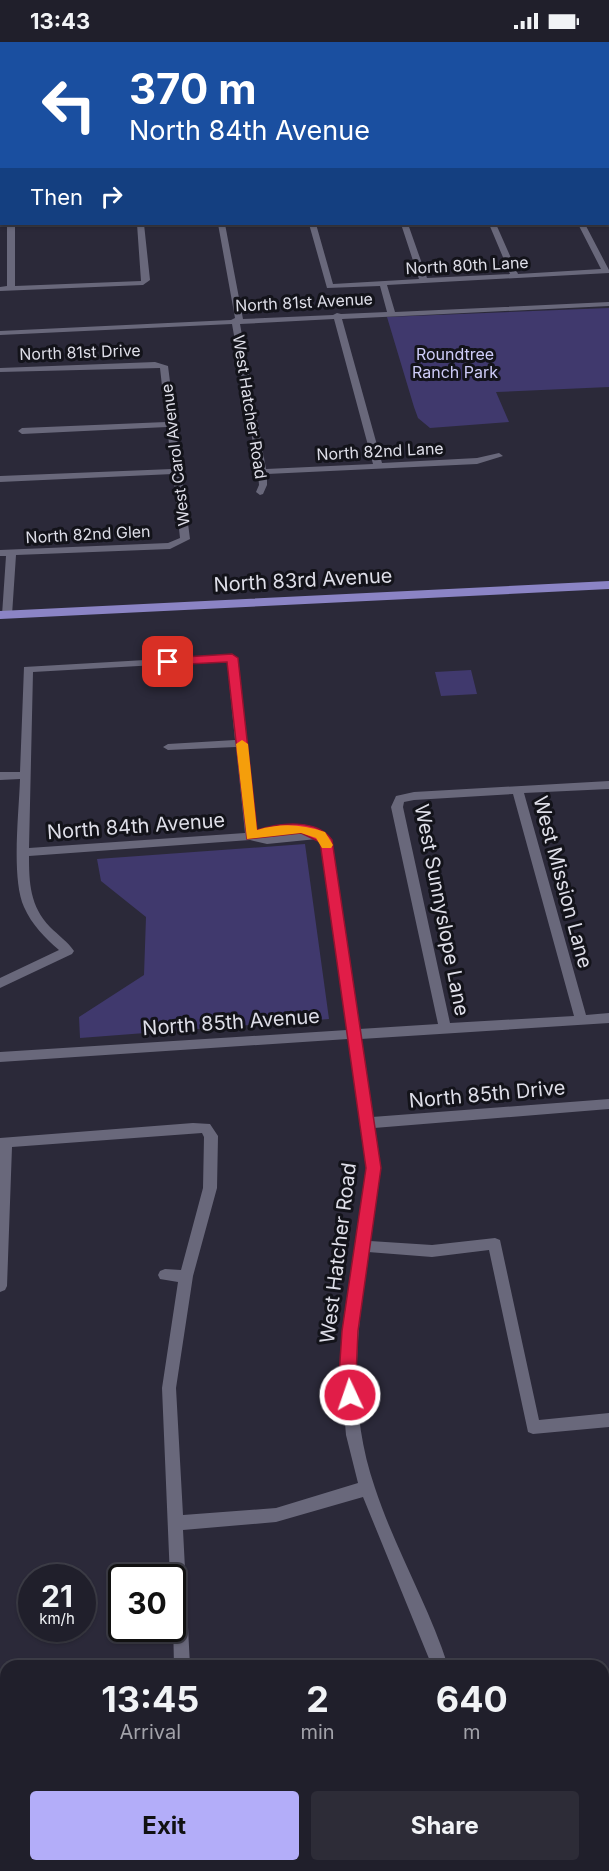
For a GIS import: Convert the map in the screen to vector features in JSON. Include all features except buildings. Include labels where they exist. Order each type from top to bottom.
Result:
[{"type":"main road","name":"North 83rd Avenue","points":[[4,609],[605,579]]},
{"type":"street","points":[[11,225],[11,288]]},
{"type":"street","points":[[0,290],[143,283],[146,280],[140,225]]},
{"type":"street","name":"West Hatcher Road","points":[[220,225],[262,472],[263,485],[260,492]]},
{"type":"street","name":"North 80th Lane","points":[[312,225],[330,286],[606,271],[583,225]]},
{"type":"street","points":[[404,225],[424,281]]},
{"type":"street","points":[[492,225],[515,276]]},
{"type":"street","points":[[383,283],[391,313]]},
{"type":"street","name":"North 81st Avenue","points":[[0,333],[337,315],[609,304]]},
{"type":"street","points":[[337,315],[378,466]]},
{"type":"street","name":"North 81st Drive","points":[[0,370],[160,364]]},
{"type":"street","name":"West Carol Avenue","points":[[160,364],[164,366],[184,539],[177,544]]},
{"type":"street","points":[[22,431],[171,424]]},
{"type":"street","name":"North 82nd Lane","points":[[262,472],[477,461],[499,456]]},
{"type":"street","points":[[0,479],[177,471]]},
{"type":"street","name":"North 82nd Glen","points":[[0,554],[177,544]]},
{"type":"street","points":[[4,609],[11,553]]},
{"type":"street","points":[[0,983],[68,951],[38,925],[30,911],[23,884],[28,669],[232,658],[251,836]]},
{"type":"street","points":[[168,747],[242,743]]},
{"type":"street","points":[[0,776],[27,775]]},
{"type":"street","points":[[518,790],[609,785]]},
{"type":"street","name":"West Sunnyslope Lane","points":[[446,1029],[398,807],[400,799],[518,790]]},
{"type":"street","name":"West Mission Lane","points":[[518,790],[581,1019]]},
{"type":"street","name":"West Hatcher Road","points":[[321,835],[326,840],[373,1168],[350,1331],[348,1376],[354,1435],[367,1488],[438,1660]]},
{"type":"street","name":"North 84th Avenue","points":[[24,852],[251,836],[267,840],[321,835]]},
{"type":"street","name":"North 85th Avenue","points":[[0,1057],[609,1018]]},
{"type":"street","name":"North 85th Drive","points":[[368,1123],[609,1104]]},
{"type":"street","points":[[0,1286],[3,1143],[205,1128],[211,1136],[210,1188],[186,1276],[169,1388],[182,1660]]},
{"type":"street","points":[[363,1246],[432,1251],[495,1244],[533,1427],[609,1420]]},
{"type":"street","points":[[165,1275],[186,1276]]},
{"type":"street","points":[[175,1523],[276,1515],[367,1488]]},
{"type":"green space","name":"Roundtree Ranch Park","points":[[609,308],[609,387],[496,392],[509,422],[430,428],[418,418],[387,317]]},
{"type":"green space","points":[[471,670],[477,694],[441,696],[435,672]]},
{"type":"green space","points":[[305,844],[329,1019],[80,1038],[79,1017],[144,975],[146,917],[101,881],[97,859]]},
{"type":"slow traffic","points":[[242,744],[251,836],[270,830],[301,828],[321,835],[327,845]]},
{"type":"route","points":[[168,662],[232,658],[251,836],[270,830],[301,828],[311,830],[326,840],[373,1168],[350,1331],[348,1376],[350,1395]]}]
